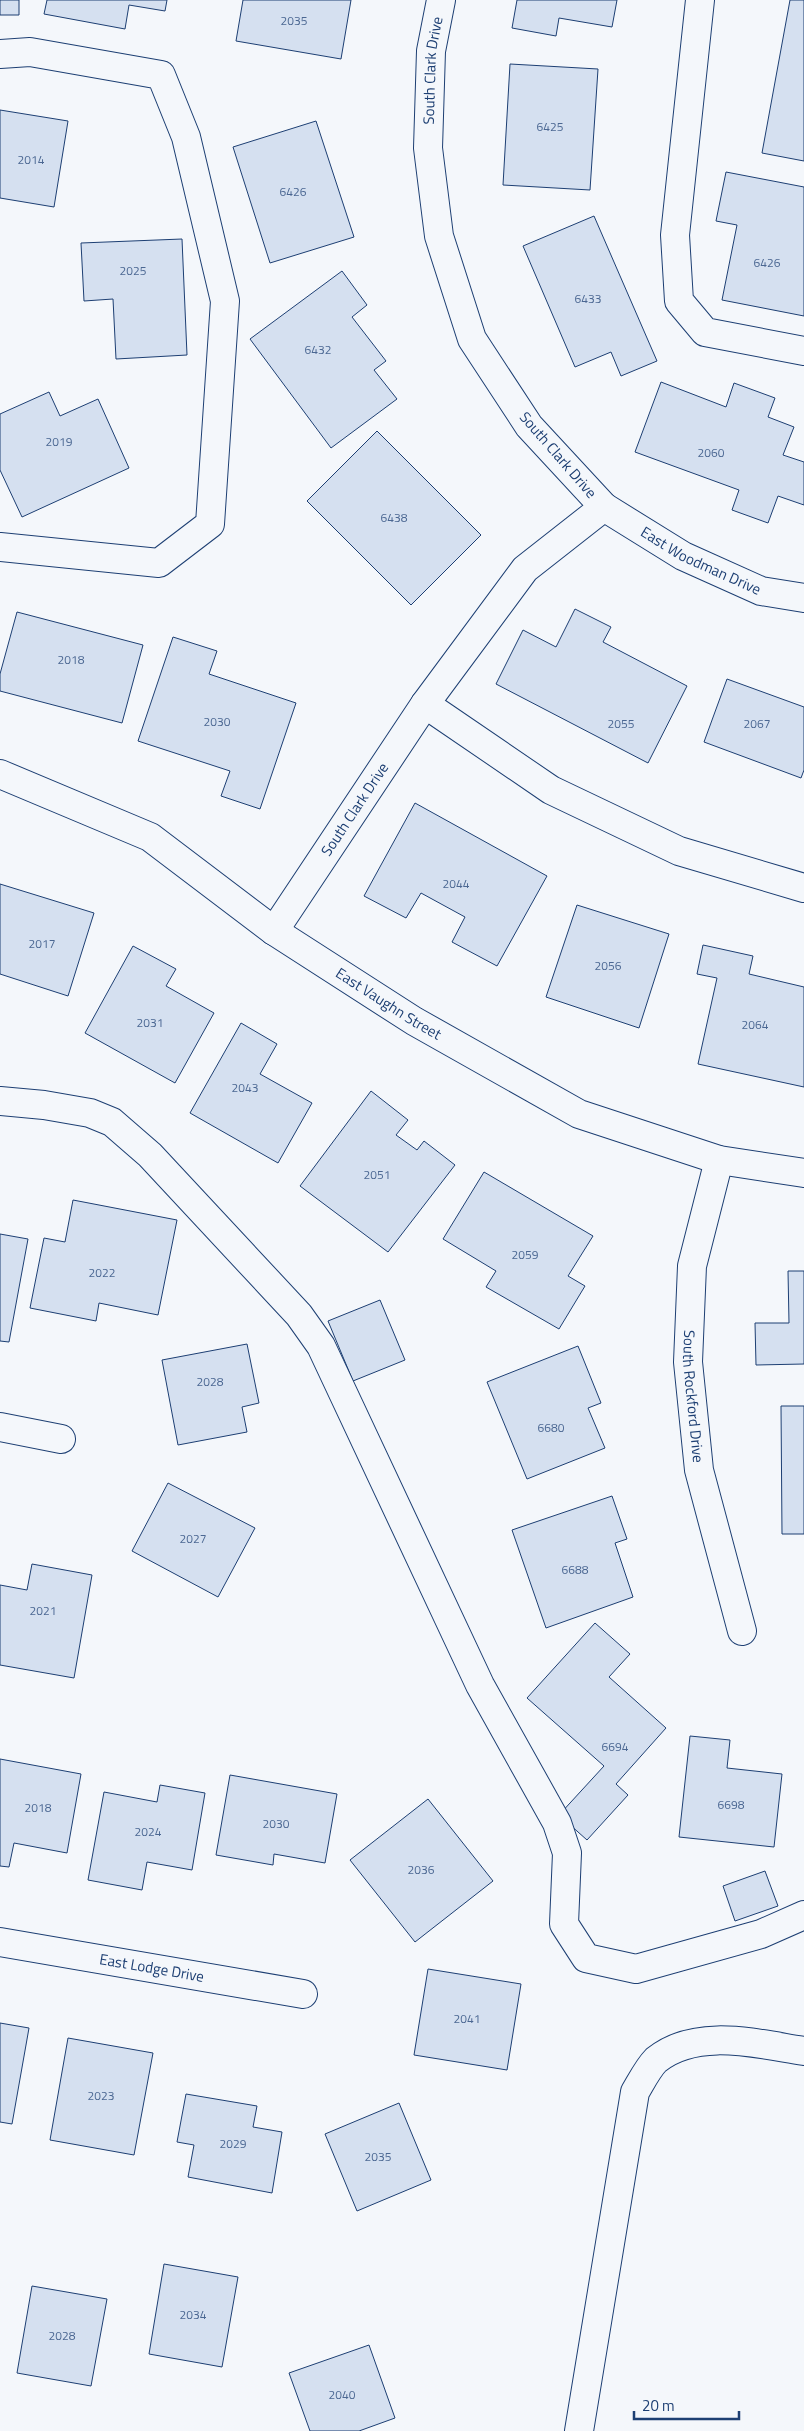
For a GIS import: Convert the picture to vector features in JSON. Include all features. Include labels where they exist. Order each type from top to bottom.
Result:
[{"type":"street","name":"South Clark Drive","points":[[274,931],[425,704],[525,569],[604,507],[529,426],[472,340],[439,236],[428,148],[431,51],[441,0]]},
{"type":"street","points":[[700,0],[675,235],[679,301],[705,332],[804,352]]},
{"type":"street","points":[[0,54],[30,52],[161,75],[186,137],[225,301],[210,524],[159,563],[0,547]]},
{"type":"street","name":"East Woodman Drive","points":[[604,507],[683,556],[761,591],[804,598]]},
{"type":"street","points":[[425,704],[551,790],[679,851],[804,888]]},
{"type":"street","name":"East Vaughn Street","points":[[0,774],[150,837],[274,931],[414,1021],[579,1114],[719,1160],[804,1173]]},
{"type":"street","points":[[0,1101],[44,1105],[90,1113],[112,1122],[150,1155],[299,1315],[321,1346],[480,1684],[557,1823],[567,1853],[564,1924],[586,1958],[636,1970],[761,1934],[804,1915]]},
{"type":"street","name":"South Rockford Drive","points":[[719,1160],[692,1266],[688,1362],[699,1470],[742,1631]]},
{"type":"street","points":[[0,1427],[61,1440]]},
{"type":"street","name":"East Lodge Drive","points":[[0,1942],[303,1994]]},
{"type":"street","points":[[580,2431],[635,2092],[656,2061],[684,2045],[729,2040],[804,2051]]},
{"type":"building","points":[[0,0],[19,0],[19,15],[0,15]]},
{"type":"building","points":[[47,0],[167,0],[165,11],[129,5],[125,29],[44,14]]},
{"type":"building","points":[[243,0],[351,0],[341,59],[236,41]]},
{"type":"building","points":[[517,0],[617,0],[612,27],[559,18],[556,36],[512,28]]},
{"type":"building","points":[[790,0],[804,0],[804,161],[762,153]]},
{"type":"building","points":[[510,64],[598,69],[590,190],[503,185]]},
{"type":"building","points":[[0,110],[68,121],[54,207],[0,198]]},
{"type":"building","points":[[316,121],[354,237],[270,263],[233,147]]},
{"type":"building","points":[[726,172],[804,187],[804,316],[722,300],[737,225],[716,221]]},
{"type":"building","points":[[594,216],[657,361],[621,376],[611,352],[575,367],[523,246]]},
{"type":"building","points":[[182,239],[187,355],[116,359],[113,299],[84,301],[81,243]]},
{"type":"building","points":[[342,271],[367,305],[352,317],[386,361],[374,370],[397,399],[331,448],[250,339]]},
{"type":"building","points":[[661,382],[726,407],[734,383],[775,398],[768,417],[794,427],[783,455],[804,462],[804,505],[778,496],[768,523],[732,510],[739,490],[635,452]]},
{"type":"building","points":[[49,392],[60,416],[98,399],[129,468],[22,517],[0,470],[0,414]]},
{"type":"building","points":[[377,431],[481,535],[411,605],[307,501]]},
{"type":"building","points":[[575,609],[611,627],[603,642],[687,686],[648,763],[496,684],[523,630],[556,647]]},
{"type":"building","points":[[17,612],[143,645],[122,723],[0,691],[0,674]]},
{"type":"building","points":[[173,637],[217,651],[209,674],[296,703],[260,809],[221,796],[230,771],[138,741]]},
{"type":"building","points":[[727,679],[804,707],[804,770],[801,778],[704,742]]},
{"type":"building","points":[[415,803],[547,876],[497,966],[452,942],[465,917],[421,893],[406,918],[364,896]]},
{"type":"building","points":[[0,884],[94,913],[68,996],[0,974]]},
{"type":"building","points":[[577,905],[669,934],[639,1028],[546,997]]},
{"type":"building","points":[[703,945],[753,956],[749,974],[804,987],[804,1087],[698,1064],[717,978],[697,974]]},
{"type":"building","points":[[133,946],[176,969],[166,986],[214,1013],[175,1083],[85,1033]]},
{"type":"building","points":[[241,1023],[277,1044],[260,1074],[312,1103],[278,1163],[190,1113]]},
{"type":"building","points":[[371,1091],[408,1120],[396,1135],[417,1150],[424,1141],[455,1165],[388,1252],[300,1186]]},
{"type":"building","points":[[484,1172],[593,1236],[568,1276],[585,1286],[559,1329],[486,1287],[496,1271],[443,1239]]},
{"type":"building","points":[[73,1200],[177,1220],[158,1315],[99,1303],[96,1321],[30,1308],[44,1238],[65,1242]]},
{"type":"building","points":[[0,1234],[28,1239],[9,1342],[0,1341]]},
{"type":"building","points":[[788,1271],[804,1271],[804,1364],[756,1365],[755,1323],[789,1323]]},
{"type":"building","points":[[380,1300],[405,1360],[353,1381],[328,1321]]},
{"type":"building","points":[[247,1344],[259,1403],[242,1407],[247,1432],[178,1445],[162,1360]]},
{"type":"building","points":[[578,1346],[601,1403],[588,1408],[605,1448],[527,1479],[487,1382]]},
{"type":"building","points":[[781,1406],[804,1406],[804,1534],[782,1534]]},
{"type":"building","points":[[168,1483],[255,1528],[218,1597],[132,1551]]},
{"type":"building","points":[[612,1496],[627,1539],[615,1543],[633,1597],[546,1628],[512,1530]]},
{"type":"building","points":[[32,1564],[92,1575],[74,1678],[0,1665],[0,1585],[27,1590]]},
{"type":"building","points":[[595,1623],[630,1654],[609,1677],[666,1728],[616,1784],[628,1795],[587,1840],[559,1815],[604,1766],[527,1698]]},
{"type":"building","points":[[690,1736],[730,1740],[727,1768],[782,1774],[774,1847],[679,1837]]},
{"type":"building","points":[[0,1759],[81,1774],[67,1853],[14,1843],[9,1867],[0,1866]]},
{"type":"building","points":[[230,1775],[337,1794],[325,1863],[274,1854],[273,1865],[216,1855]]},
{"type":"building","points":[[160,1785],[205,1793],[192,1870],[147,1862],[142,1890],[88,1880],[104,1792],[157,1802]]},
{"type":"building","points":[[428,1799],[493,1881],[415,1942],[350,1860]]},
{"type":"building","points":[[765,1871],[778,1906],[735,1921],[723,1886]]},
{"type":"building","points":[[428,1969],[521,1984],[507,2070],[414,2055]]},
{"type":"building","points":[[0,2023],[29,2028],[12,2124],[0,2122]]},
{"type":"building","points":[[68,2038],[153,2053],[134,2155],[50,2140]]},
{"type":"building","points":[[186,2094],[257,2106],[253,2127],[282,2132],[272,2193],[188,2177],[194,2145],[177,2142]]},
{"type":"building","points":[[399,2103],[431,2180],[357,2211],[325,2134]]},
{"type":"building","points":[[164,2264],[238,2277],[222,2367],[149,2354]]},
{"type":"building","points":[[32,2286],[107,2299],[91,2386],[17,2373]]},
{"type":"building","points":[[369,2345],[395,2418],[359,2431],[310,2431],[289,2373]]}]
